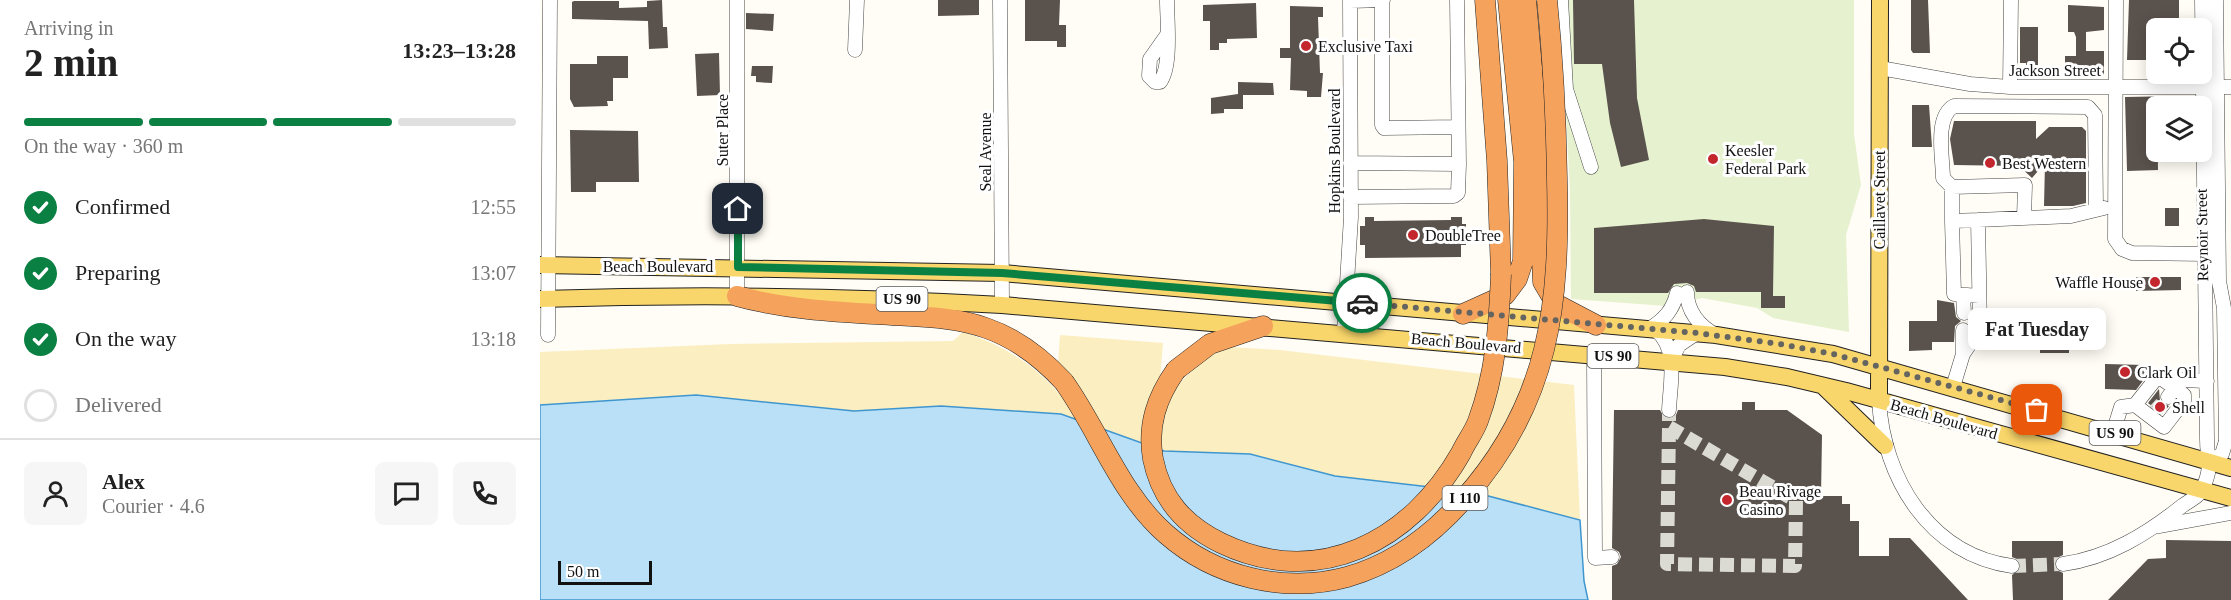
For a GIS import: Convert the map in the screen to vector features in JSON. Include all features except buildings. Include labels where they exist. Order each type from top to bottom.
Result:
[{"type":"highway","name":"I 110","points":[[1263,326],[1210,344],[1176,370],[1162,391],[1153,417],[1151,438],[1156,473],[1166,498],[1175,509],[1209,537],[1259,557],[1295,560],[1331,557],[1349,553],[1380,539],[1410,519],[1430,500],[1449,474],[1478,422],[1495,359],[1499,320],[1500,255],[1485,0]]},
{"type":"highway","points":[[1463,314],[1492,303],[1504,295],[1517,279],[1523,261],[1524,162],[1508,0]]},
{"type":"highway","points":[[1526,0],[1536,113],[1542,276],[1546,289],[1556,304],[1596,325]]},
{"type":"highway","name":"I 110","points":[[737,296],[765,304],[808,310],[967,322],[1020,344],[1035,354],[1064,382],[1127,487],[1154,522],[1186,549],[1226,571],[1282,583],[1337,579],[1386,562],[1424,537],[1454,510],[1496,459],[1529,396],[1548,339],[1557,284],[1558,240],[1556,111],[1546,0]]},
{"type":"main road","name":"Caillavet Street","points":[[1879,400],[1880,0]]},
{"type":"main road","name":"Beach Boulevard","points":[[545,265],[1002,273],[1347,301],[1463,314],[1716,335],[1810,349],[1953,387],[2231,468]]},
{"type":"main road","name":"Beach Boulevard","points":[[544,299],[737,296],[898,299],[1344,332],[1671,361],[1758,372],[1822,385],[2231,498]]},
{"type":"main road","points":[[1822,385],[1885,446]]},
{"type":"street","points":[[548,335],[544,299],[550,0]]},
{"type":"street","name":"Suter Place","points":[[737,0],[737,296]]},
{"type":"street","points":[[855,50],[857,0]]},
{"type":"street","name":"Seal Avenue","points":[[1000,0],[1002,305]]},
{"type":"street","points":[[1167,0],[1167,35]]},
{"type":"street","points":[[1350,0],[1382,0],[1382,125],[1384,128],[1458,127]]},
{"type":"street","name":"Hopkins Boulevard","points":[[1344,332],[1350,196],[1350,0]]},
{"type":"street","points":[[1350,196],[1454,196],[1458,193],[1456,0]]},
{"type":"street","points":[[1561,0],[1566,89],[1591,167]]},
{"type":"street","points":[[2010,87],[2011,0]]},
{"type":"street","points":[[2116,0],[2115,239],[2122,249],[2144,254],[2205,254]]},
{"type":"street","name":"Reynoir Street","points":[[2202,0],[2217,87],[2205,254],[2207,439],[2211,462],[2202,491]]},
{"type":"street","name":"Reynoir Street","points":[[2211,462],[2222,453],[2226,441],[2227,331],[2219,281],[2216,0]]},
{"type":"street","name":"Jackson Street","points":[[1880,68],[1970,84],[2010,87],[2217,87]]},
{"type":"street","points":[[1979,296],[1954,294],[1952,187],[1943,178],[1942,121],[1948,109],[1954,106],[2088,107],[2095,115],[2096,208]]},
{"type":"street","points":[[1350,163],[1459,164]]},
{"type":"street","points":[[1952,187],[2025,186],[2024,218]]},
{"type":"street","points":[[1952,221],[2071,216],[2096,208],[2114,208]]},
{"type":"street","points":[[1963,354],[1980,329],[1978,220]]},
{"type":"street","points":[[1669,410],[1671,361],[1667,344],[1653,329],[1667,315],[1682,292],[1696,319],[1716,335]]},
{"type":"street","points":[[1963,295],[1964,313]]},
{"type":"street","points":[[1953,387],[1963,354],[1964,330]]},
{"type":"street","points":[[2206,331],[2227,331]]},
{"type":"street","points":[[1671,361],[1679,345],[1697,333]]},
{"type":"street","points":[[1594,355],[1595,558],[1612,557]]},
{"type":"street","points":[[2113,433],[2121,407],[2135,405],[2164,427],[2184,401],[2184,395],[2171,392],[2158,376],[2135,405]]},
{"type":"street","points":[[2171,392],[2181,380],[2207,381]]},
{"type":"street","points":[[1879,400],[1885,446],[1909,499],[1919,513],[1947,540],[1978,559],[2012,566]]},
{"type":"street","points":[[2063,564],[2085,561],[2122,546],[2154,527],[2202,491]]},
{"type":"street","points":[[2154,527],[2231,513]]},
{"type":"sand","points":[[963,332],[1017,357],[1040,374],[1061,396],[1069,377],[1058,364],[1060,335],[1163,343],[1160,379],[1175,388],[1202,360],[1228,347],[1280,350],[1574,385],[1580,520],[1473,492],[1335,476],[1250,454],[1165,451],[1061,414],[941,406],[854,411],[696,395],[540,405],[540,352],[731,344],[953,341]]},
{"type":"green space","name":"Keesler Federal Park","points":[[1560,0],[1854,0],[1854,134],[1861,185],[1846,235],[1849,332],[1773,318],[1757,308],[1702,298],[1666,306],[1571,299],[1570,191]]},
{"type":"water","points":[[696,395],[854,411],[941,406],[1061,414],[1164,451],[1250,454],[1335,476],[1473,492],[1580,520],[1584,581],[1588,600],[540,600],[540,405]]},
{"type":"tunnel","points":[[2152,414],[2168,397]]},
{"type":"tunnel","points":[[1669,410],[1667,564],[1795,566],[1796,501],[1669,427]]},
{"type":"tunnel","points":[[2012,566],[2063,564]]},
{"type":"way so far","points":[[1362,303],[1697,333],[1780,344],[1833,354],[2037,410]]},
{"type":"place","name":"Exclusive Taxi","points":[[1306,46]]},
{"type":"place","name":"Keesler Federal Park","points":[[1713,159]]},
{"type":"place","name":"Best Western","points":[[1990,163]]},
{"type":"place","name":"DoubleTree","points":[[1413,235]]},
{"type":"place","name":"Waffle House","points":[[2155,282]]},
{"type":"place","name":"Clark Oil","points":[[2125,372]]},
{"type":"place","name":"Shell","points":[[2160,407]]},
{"type":"place","name":"Fat Tuesday","points":[[2037,410]]},
{"type":"place","name":"Beau Rivage Casino","points":[[1727,500]]},
{"type":"route","points":[[738,209],[738,267],[1002,273],[1362,303]]}]
